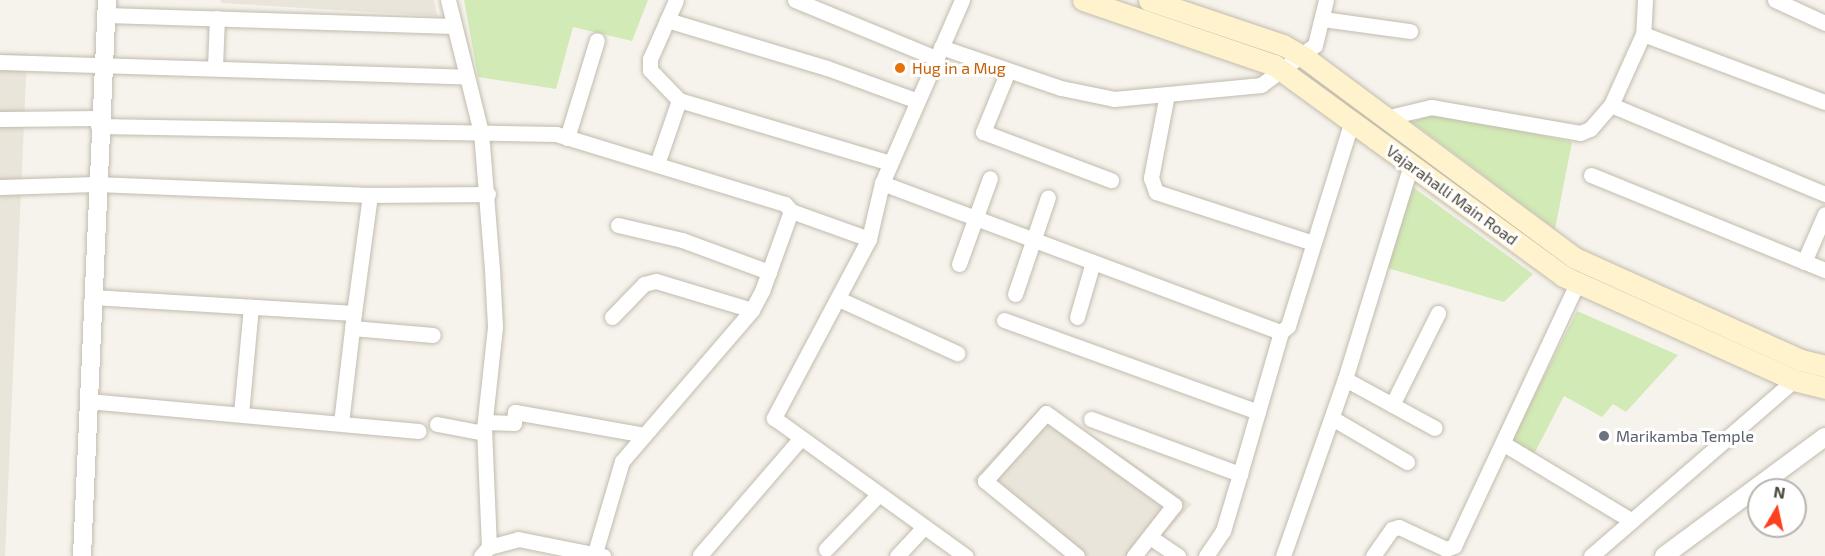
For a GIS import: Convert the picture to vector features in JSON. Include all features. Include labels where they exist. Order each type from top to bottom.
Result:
[{"type":"main road","name":"Vajarahalli Main Road","points":[[1083,0],[1284,70],[1577,283],[1794,380],[1825,388]]},
{"type":"main road","name":"Vajarahalli Main Road","points":[[1149,0],[1283,45],[1304,57],[1575,258],[1824,365]]},
{"type":"street","points":[[448,0],[481,132],[488,194],[495,327],[484,428],[485,552],[518,539],[599,555],[622,461],[640,434],[672,405],[752,310],[769,272],[791,211]]},
{"type":"street","points":[[676,0],[650,70],[679,100],[890,164]]},
{"type":"street","points":[[795,0],[939,52],[1095,96],[1167,94],[1262,85],[1304,57],[1315,45],[1326,0]]},
{"type":"street","points":[[962,0],[915,100],[882,183],[869,239],[841,300],[775,411],[774,418],[965,556]]},
{"type":"street","points":[[1385,118],[1431,107],[1569,134],[1590,129],[1611,105],[1642,34],[1645,0]]},
{"type":"street","points":[[1775,0],[1825,23]]},
{"type":"street","points":[[82,556],[96,184],[106,8],[217,18],[454,26]]},
{"type":"street","points":[[215,67],[217,18]]},
{"type":"street","points":[[1323,19],[1410,31]]},
{"type":"street","points":[[667,20],[827,68],[915,100]]},
{"type":"street","points":[[1642,34],[1822,96]]},
{"type":"street","points":[[567,138],[597,40]]},
{"type":"street","points":[[0,62],[102,62],[466,77]]},
{"type":"street","points":[[1008,71],[983,132],[1111,180]]},
{"type":"street","points":[[1167,94],[1151,178],[1156,192],[1313,243]]},
{"type":"street","points":[[657,164],[679,100]]},
{"type":"street","points":[[1611,105],[1825,194]]},
{"type":"street","points":[[0,119],[481,132],[567,138],[785,204],[791,211],[869,239]]},
{"type":"street","points":[[1206,556],[1223,531],[1281,332],[1288,326],[1352,120]]},
{"type":"street","points":[[1283,556],[1345,379],[1411,164]]},
{"type":"street","points":[[1591,175],[1825,270]]},
{"type":"street","points":[[959,264],[990,178]]},
{"type":"street","points":[[882,183],[1281,332]]},
{"type":"street","points":[[0,187],[96,184],[370,195],[488,194]]},
{"type":"street","points":[[341,423],[370,195]]},
{"type":"street","points":[[1015,294],[1048,197]]},
{"type":"street","points":[[1804,262],[1825,214]]},
{"type":"street","points":[[618,225],[682,240],[769,272]]},
{"type":"street","points":[[1077,317],[1094,262]]},
{"type":"street","points":[[612,317],[644,284],[656,281],[752,310]]},
{"type":"street","points":[[1373,556],[1392,529],[1399,527],[1453,553],[1454,546],[1504,444],[1577,283]]},
{"type":"street","points":[[92,297],[251,307],[353,320],[433,335]]},
{"type":"street","points":[[841,300],[957,353]]},
{"type":"street","points":[[241,414],[251,307]]},
{"type":"street","points":[[1392,405],[1438,313]]},
{"type":"street","points":[[1004,320],[1258,412]]},
{"type":"street","points":[[1345,379],[1435,428]]},
{"type":"street","points":[[1591,556],[1794,380]]},
{"type":"street","points":[[88,401],[419,431]]},
{"type":"street","points":[[437,424],[484,428],[514,423],[515,412],[640,434]]},
{"type":"street","points":[[1077,556],[985,481],[1046,413],[1173,502],[1175,508],[1134,556]]},
{"type":"street","points":[[1332,418],[1407,462]]},
{"type":"street","points":[[1090,419],[1240,474]]},
{"type":"street","points":[[1664,556],[1825,437]]},
{"type":"street","points":[[700,555],[800,439]]},
{"type":"street","points":[[1504,444],[1632,521]]},
{"type":"street","points":[[826,549],[878,495]]},
{"type":"street","points":[[897,556],[924,527]]},
{"type":"street","points":[[1150,537],[1178,556]]},
{"type":"shaded area","points":[[221,0],[434,0],[437,16],[221,3]]},
{"type":"shaded area","points":[[0,54],[27,54],[5,556],[0,556]]},
{"type":"shaded area","points":[[1044,403],[1192,504],[1144,556],[1068,556],[972,480]]},
{"type":"green space","points":[[464,0],[648,0],[632,41],[573,27],[556,89],[478,77]]},
{"type":"green space","points":[[1438,113],[1572,142],[1555,229],[1412,122]]},
{"type":"green space","points":[[1410,185],[1533,274],[1504,302],[1384,267]]},
{"type":"green space","points":[[1577,311],[1678,355],[1626,412],[1613,404],[1602,417],[1564,396],[1533,456],[1511,441]]},
{"type":"place","name":"Hug in a Mug","points":[[900,68]]},
{"type":"place","name":"Marikamba Temple","points":[[1604,436]]}]
